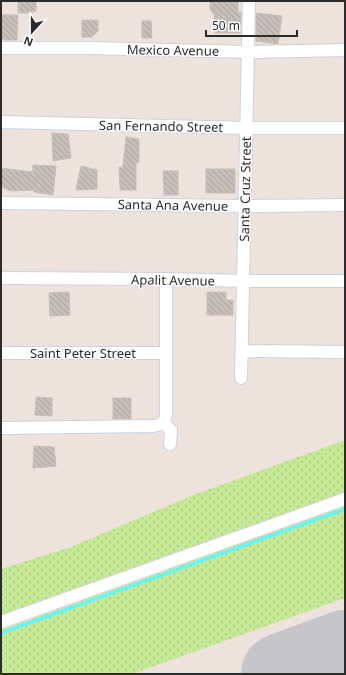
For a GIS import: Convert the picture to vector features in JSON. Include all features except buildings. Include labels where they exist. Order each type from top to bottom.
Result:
[{"type":"street","name":"Santa Cruz Street","points":[[241,378],[249,1]]},
{"type":"street","name":"Mexico Avenue","points":[[1,48],[90,48],[248,52],[345,50]]},
{"type":"street","name":"San Fernando Street","points":[[1,122],[247,128],[345,128]]},
{"type":"street","name":"Santa Ana Avenue","points":[[1,203],[245,206],[345,205]]},
{"type":"street","name":"Apalit Avenue","points":[[1,278],[345,281]]},
{"type":"street","points":[[1,428],[154,426],[163,423],[166,415],[166,279]]},
{"type":"street","points":[[242,351],[345,352]]},
{"type":"street","name":"Saint Peter Street","points":[[1,353],[165,353]]},
{"type":"street","points":[[163,423],[171,430],[170,444]]},
{"type":"street","points":[[1,622],[345,499]]},
{"type":"green space","points":[[345,440],[345,492],[1,615],[1,569],[71,547],[191,496]]},
{"type":"green space","points":[[345,506],[345,598],[132,674],[1,674],[1,630]]},
{"type":"waterway","points":[[1,633],[345,509]]},
{"type":"runway","points":[[282,674],[345,651]]}]
